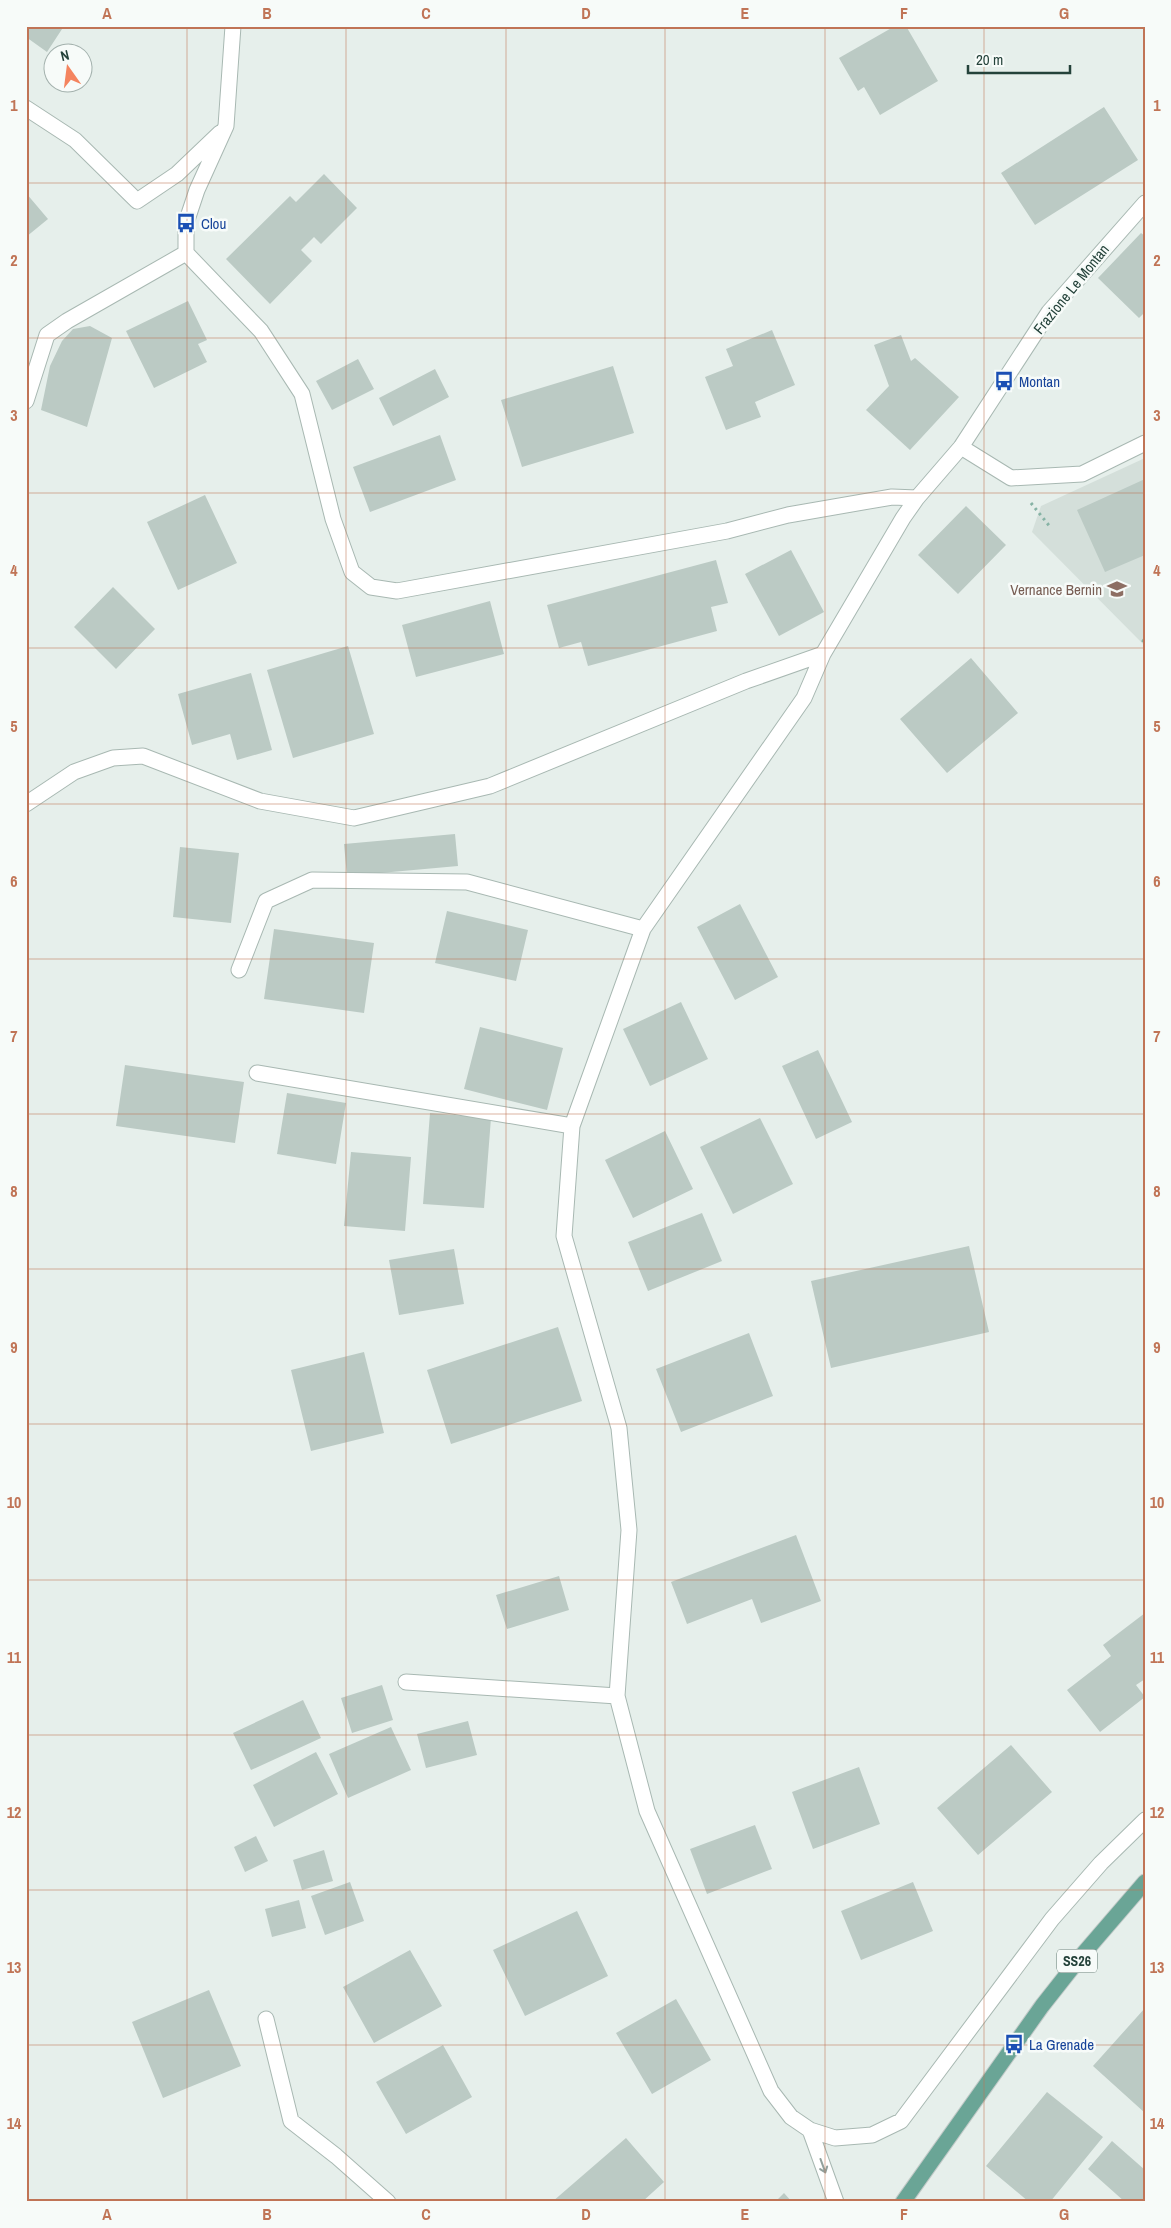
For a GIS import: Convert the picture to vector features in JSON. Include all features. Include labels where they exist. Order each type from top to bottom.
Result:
[{"type":"main road","name":"SS26","points":[[903,2202],[1042,2006],[1083,1954],[1145,1882]]},
{"type":"street","points":[[233,26],[226,126],[197,190],[186,223],[186,253],[202,271],[222,288],[261,331],[302,394],[333,519],[352,572],[372,587],[397,591],[727,531],[788,515],[892,497],[917,498]]},
{"type":"street","points":[[26,108],[74,140],[137,202],[177,174],[226,126]]},
{"type":"street","name":"Frazione Le Montan","points":[[1145,203],[1049,312],[961,447],[917,498],[903,518],[823,654],[804,698],[642,929],[572,1126],[564,1236],[619,1428],[629,1530],[616,1696],[647,1811],[771,2091],[791,2117],[810,2130],[835,2138],[872,2135],[901,2121],[1052,1919],[1101,1863],[1145,1820]]},
{"type":"street","points":[[26,402],[47,335],[67,321],[186,253]]},
{"type":"street","points":[[961,447],[1011,478],[1082,474],[1145,443]]},
{"type":"street","points":[[26,804],[74,772],[113,758],[143,756],[260,801],[354,818],[490,786],[746,681],[823,654]]},
{"type":"street","points":[[239,970],[266,901],[312,880],[467,882],[642,929]]},
{"type":"street","points":[[257,1073],[572,1126]]},
{"type":"street","points":[[406,1682],[616,1696]]},
{"type":"street","points":[[266,2019],[291,2121],[336,2156],[388,2202]]},
{"type":"street","points":[[810,2130],[836,2202]]},
{"type":"shaded area","name":"Vernance Bernin","points":[[1145,458],[1145,646],[1032,532],[1041,506]]},
{"type":"building","points":[[26,26],[64,26],[54,42],[42,42],[42,48],[26,37]]},
{"type":"building","points":[[895,26],[906,26],[938,81],[880,115],[864,87],[858,91],[839,58]]},
{"type":"building","points":[[1104,107],[1138,160],[1035,225],[1001,173]]},
{"type":"building","points":[[324,174],[357,208],[321,244],[314,237],[301,250],[312,261],[270,304],[226,259],[290,196],[296,202]]},
{"type":"building","points":[[26,193],[48,219],[26,237]]},
{"type":"building","points":[[1141,233],[1145,236],[1145,312],[1139,318],[1098,278]]},
{"type":"building","points":[[188,301],[207,340],[198,344],[207,362],[154,388],[126,331]]},
{"type":"building","points":[[90,326],[112,338],[87,427],[41,410],[50,366],[62,341],[73,329]]},
{"type":"building","points":[[772,330],[795,385],[755,402],[761,417],[726,430],[705,377],[733,366],[726,349]]},
{"type":"building","points":[[901,335],[911,361],[915,358],[959,397],[910,450],[866,410],[889,386],[874,345]]},
{"type":"building","points":[[358,359],[374,389],[332,410],[316,381]]},
{"type":"building","points":[[613,366],[634,433],[522,467],[501,400]]},
{"type":"building","points":[[435,369],[449,397],[393,426],[379,398]]},
{"type":"building","points":[[440,435],[456,480],[370,512],[353,467]]},
{"type":"building","points":[[1145,479],[1145,555],[1105,572],[1077,510]]},
{"type":"building","points":[[205,495],[237,563],[178,590],[147,522]]},
{"type":"building","points":[[966,506],[1006,545],[958,594],[918,555]]},
{"type":"building","points":[[791,550],[824,612],[779,636],[745,574]]},
{"type":"building","points":[[716,560],[728,603],[711,607],[717,631],[588,666],[581,642],[559,648],[547,605]]},
{"type":"building","points":[[113,587],[155,629],[116,669],[74,627]]},
{"type":"building","points":[[490,601],[504,654],[416,677],[402,625]]},
{"type":"building","points":[[348,646],[374,734],[293,758],[267,670]]},
{"type":"building","points":[[971,658],[1018,713],[947,773],[900,719]]},
{"type":"building","points":[[251,673],[272,750],[237,760],[230,734],[192,745],[178,694]]},
{"type":"building","points":[[455,834],[458,866],[347,876],[344,844]]},
{"type":"building","points":[[180,847],[239,853],[231,923],[173,917]]},
{"type":"building","points":[[740,904],[778,977],[735,1000],[697,927]]},
{"type":"building","points":[[447,911],[528,930],[516,981],[435,963]]},
{"type":"building","points":[[274,929],[374,943],[364,1013],[264,999]]},
{"type":"building","points":[[681,1002],[708,1059],[650,1086],[623,1029]]},
{"type":"building","points":[[480,1027],[563,1048],[547,1110],[464,1089]]},
{"type":"building","points":[[818,1050],[852,1122],[816,1139],[782,1066]]},
{"type":"building","points":[[125,1065],[244,1082],[235,1143],[116,1126]]},
{"type":"building","points":[[287,1093],[346,1103],[336,1164],[277,1154]]},
{"type":"building","points":[[430,1113],[491,1118],[484,1208],[423,1204]]},
{"type":"building","points":[[760,1118],[793,1184],[733,1214],[700,1147]]},
{"type":"building","points":[[665,1131],[693,1189],[633,1218],[605,1160]]},
{"type":"building","points":[[351,1152],[411,1157],[405,1231],[344,1226]]},
{"type":"building","points":[[702,1213],[722,1261],[648,1291],[628,1242]]},
{"type":"building","points":[[969,1246],[989,1332],[831,1368],[811,1281]]},
{"type":"building","points":[[454,1249],[464,1304],[399,1315],[389,1260]]},
{"type":"building","points":[[558,1327],[582,1401],[451,1444],[427,1370]]},
{"type":"building","points":[[749,1333],[773,1396],[681,1432],[656,1369]]},
{"type":"building","points":[[364,1352],[384,1433],[311,1451],[291,1370]]},
{"type":"building","points":[[796,1535],[821,1601],[761,1623],[752,1599],[687,1624],[671,1582]]},
{"type":"building","points":[[559,1576],[569,1610],[507,1629],[496,1595]]},
{"type":"building","points":[[1145,1613],[1145,1679],[1136,1685],[1145,1697],[1100,1732],[1067,1690],[1111,1656],[1103,1645]]},
{"type":"building","points":[[382,1685],[393,1720],[352,1733],[341,1698]]},
{"type":"building","points":[[303,1700],[321,1738],[251,1770],[233,1733]]},
{"type":"building","points":[[468,1721],[477,1755],[426,1768],[417,1734]]},
{"type":"building","points":[[391,1727],[411,1770],[348,1798],[329,1754]]},
{"type":"building","points":[[1011,1745],[1052,1792],[978,1855],[937,1808]]},
{"type":"building","points":[[316,1752],[338,1794],[274,1827],[253,1785]]},
{"type":"building","points":[[859,1767],[880,1824],[813,1849],[792,1792]]},
{"type":"building","points":[[755,1825],[772,1869],[707,1894],[690,1849]]},
{"type":"building","points":[[256,1836],[268,1861],[245,1872],[234,1847]]},
{"type":"building","points":[[324,1850],[333,1881],[302,1890],[293,1860]]},
{"type":"building","points":[[350,1882],[364,1921],[325,1935],[311,1896]]},
{"type":"building","points":[[913,1882],[933,1931],[861,1960],[841,1911]]},
{"type":"building","points":[[299,1900],[306,1928],[272,1937],[265,1909]]},
{"type":"building","points":[[577,1911],[608,1976],[525,2016],[493,1950]]},
{"type":"building","points":[[410,1950],[442,2006],[374,2043],[343,1987]]},
{"type":"building","points":[[209,1990],[241,2066],[163,2098],[132,2022]]},
{"type":"building","points":[[676,1999],[711,2060],[652,2094],[616,2033]]},
{"type":"building","points":[[1145,2008],[1145,2113],[1093,2066]]},
{"type":"building","points":[[443,2045],[472,2097],[406,2134],[376,2082]]},
{"type":"building","points":[[1047,2092],[1103,2137],[1050,2202],[1029,2202],[986,2166]]},
{"type":"building","points":[[626,2138],[664,2182],[642,2202],[552,2202]]},
{"type":"building","points":[[1112,2141],[1145,2170],[1145,2202],[1125,2202],[1088,2169]]},
{"type":"building","points":[[784,2193],[792,2202],[775,2202]]},
{"type":"place","name":"Clou","points":[[186,223]]},
{"type":"place","name":"Montan","points":[[1004,381]]},
{"type":"place","name":"Vernance Bernin","points":[[1117,589]]},
{"type":"place","name":"La Grenade","points":[[1014,2044]]}]
